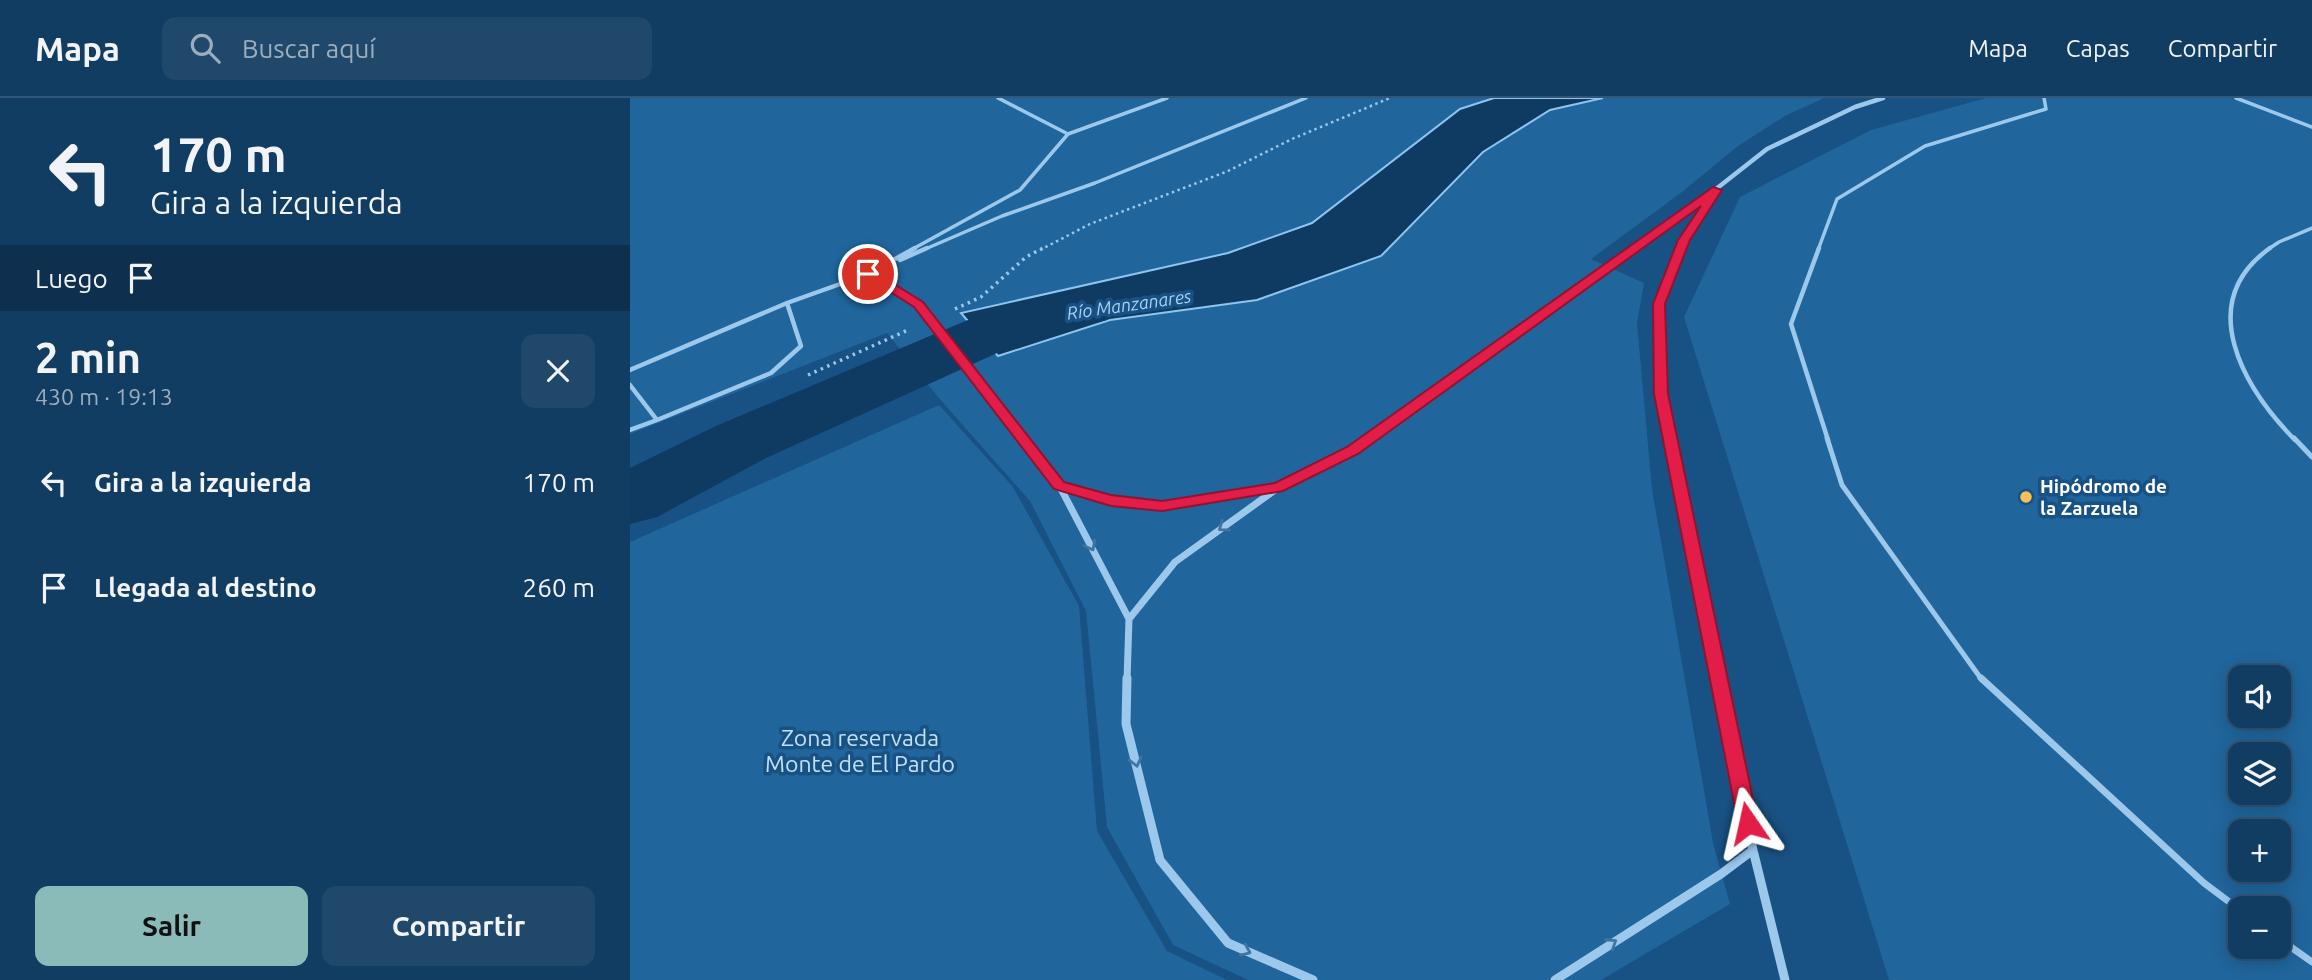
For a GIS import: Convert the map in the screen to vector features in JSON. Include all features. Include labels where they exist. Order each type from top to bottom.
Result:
[{"type":"street","points":[[1129,619],[1175,562],[1278,488],[1352,450],[1716,190],[1767,149],[1855,107],[1882,98]]},
{"type":"street","points":[[1716,190],[1684,240],[1659,304],[1661,394],[1754,850],[1785,980]]},
{"type":"street","points":[[868,274],[918,305],[1059,485],[1129,619],[1126,724],[1160,860],[1228,943],[1313,980]]},
{"type":"street","points":[[1059,485],[1111,500],[1162,506],[1278,488]]},
{"type":"street","points":[[1555,980],[1754,850]]},
{"type":"lane","points":[[999,98],[1068,134]]},
{"type":"lane","points":[[868,274],[1020,190],[1068,134],[1167,98]]},
{"type":"lane","points":[[630,370],[787,303],[868,274],[1002,216],[1095,183],[1306,98]]},
{"type":"lane","points":[[2044,98],[2046,109],[1926,146],[1837,199],[1791,324],[1842,485],[1984,682],[2204,883],[2228,901]]},
{"type":"lane","points":[[2236,98],[2312,127]]},
{"type":"lane","points":[[2312,228],[2293,234],[2257,254],[2235,282],[2227,317],[2238,360],[2244,371],[2269,411],[2312,457]]},
{"type":"lane","points":[[630,430],[771,373],[801,346],[787,303]]},
{"type":"lane","points":[[630,386],[657,420]]},
{"type":"lane","points":[[2291,947],[2312,962]]},
{"type":"path","points":[[945,314],[981,297],[1026,257],[1090,224],[1228,171],[1292,139],[1390,98]]},
{"type":"path","points":[[799,378],[908,330]]},
{"type":"green space","points":[[630,98],[1824,98],[1785,116],[1738,146],[1682,192],[1591,259],[1644,283],[1637,323],[1652,489],[1713,843],[1730,904],[1601,980],[1248,980],[1173,945],[1107,827],[1086,611],[1030,501],[938,397],[887,333],[630,434]]},
{"type":"green space","name":"Hipódromo de la Zarzuela","points":[[1986,98],[2312,98],[2312,980],[1889,980],[1684,317],[1740,197],[1871,130]]},
{"type":"green space","name":"Zona reservada Monte de El Pardo","points":[[939,405],[1013,487],[1079,606],[1097,831],[1167,951],[1227,980],[630,980],[630,542]]},
{"type":"water","points":[[1494,98],[1603,98],[1550,110],[1483,152],[1381,256],[1257,300],[1110,320],[998,356],[961,313],[1228,253],[1312,223],[1460,109]]},
{"type":"waterway","name":"Río Manzanares","points":[[630,499],[741,442],[997,330],[1085,307]]},
{"type":"place","name":"Hipódromo de la Zarzuela","points":[[2026,497]]},
{"type":"route","points":[[868,274],[918,305],[1059,485],[1111,500],[1162,506],[1278,488],[1352,450],[1716,190],[1684,240],[1659,304],[1661,394],[1748,823]]}]
